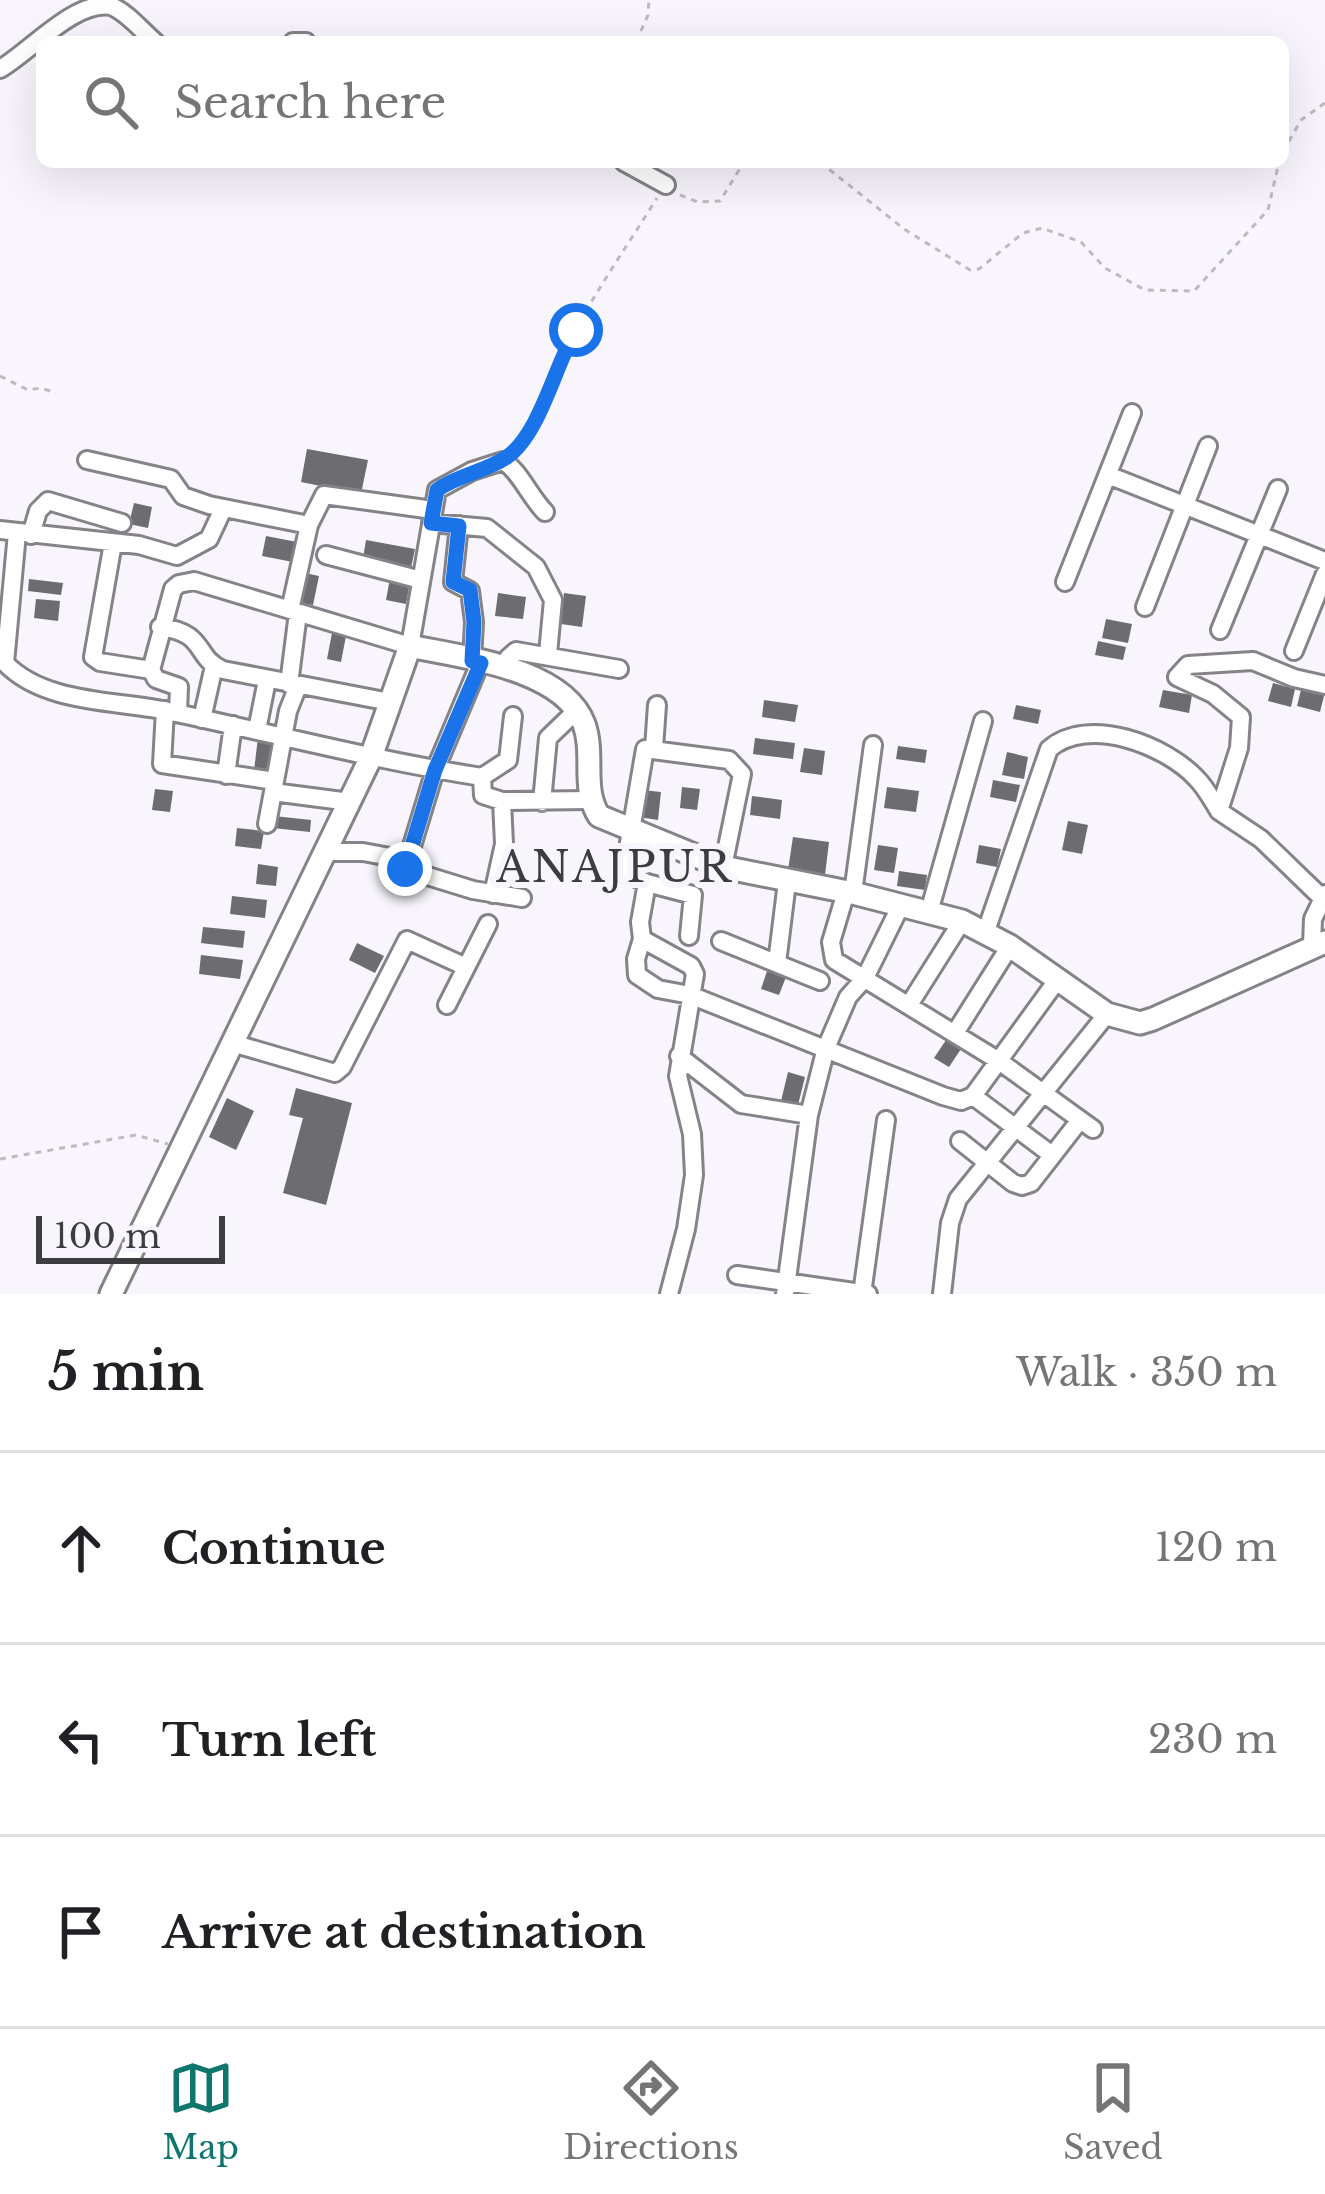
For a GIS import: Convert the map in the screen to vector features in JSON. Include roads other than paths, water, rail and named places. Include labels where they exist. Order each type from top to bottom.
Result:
[{"type":"main road","points":[[110,1294],[371,757],[410,646],[521,670],[567,699],[584,722],[590,756],[589,800],[598,816],[723,867],[962,921],[1010,946],[1107,1014],[1140,1023],[1318,943]]},
{"type":"street","points":[[41,36],[95,4],[117,9],[148,36]]},
{"type":"street","points":[[0,69],[36,40]]},
{"type":"street","points":[[635,168],[666,184]]},
{"type":"street","points":[[1065,582],[1132,413]]},
{"type":"street","points":[[1144,607],[1208,446]]},
{"type":"street","points":[[87,460],[172,479],[183,496],[223,509],[309,525]]},
{"type":"street","points":[[350,802],[162,764],[179,686],[156,679],[151,670],[173,589],[194,581],[410,646],[437,490],[503,461],[513,467],[527,494],[545,512]]},
{"type":"street","points":[[1108,475],[1325,561]]},
{"type":"street","points":[[1220,630],[1278,488]]},
{"type":"street","points":[[267,824],[293,685],[294,611],[309,525],[329,494],[499,534],[508,548],[536,567],[553,600],[548,654]]},
{"type":"street","points":[[122,523],[48,501],[16,532],[4,663],[44,686],[76,696],[482,777],[508,760],[513,716]]},
{"type":"street","points":[[177,556],[209,539],[223,509]]},
{"type":"street","points":[[459,526],[453,582],[470,590],[476,662],[435,770],[405,869],[522,898]]},
{"type":"street","points":[[16,532],[139,545],[177,556],[194,581]]},
{"type":"street","points":[[113,543],[93,657],[151,670]]},
{"type":"street","points":[[326,555],[421,580]]},
{"type":"street","points":[[1294,651],[1325,574]]},
{"type":"street","points":[[160,627],[196,639],[214,666],[390,701]]},
{"type":"street","points":[[507,668],[515,651],[619,669]]},
{"type":"street","points":[[1219,811],[1239,748],[1241,717],[1213,694],[1178,679],[1180,670],[1201,663],[1252,661],[1325,685]]},
{"type":"street","points":[[202,719],[214,666]]},
{"type":"street","points":[[257,730],[267,680]]},
{"type":"street","points":[[654,748],[657,705]]},
{"type":"street","points":[[542,802],[548,737],[576,711]]},
{"type":"street","points":[[929,912],[983,722]]},
{"type":"street","points":[[226,775],[233,725]]},
{"type":"street","points":[[986,931],[1049,749],[1058,742],[1100,733],[1172,758],[1198,779],[1219,811],[1262,839],[1323,896],[1313,920],[1318,943]]},
{"type":"street","points":[[873,745],[849,892],[831,942],[831,956],[999,1061],[1086,1125],[1052,1155],[1031,1183],[1022,1186],[1013,1184],[960,1141]]},
{"type":"street","points":[[689,936],[693,895],[647,883],[626,870],[644,748],[729,760],[742,774],[723,867]]},
{"type":"street","points":[[482,777],[483,795],[502,801],[589,800]]},
{"type":"street","points":[[493,894],[503,853],[502,801]]},
{"type":"street","points":[[325,853],[363,852],[406,860]]},
{"type":"street","points":[[777,963],[787,882]]},
{"type":"street","points":[[647,883],[637,975],[658,989],[690,995],[961,1101],[973,1096],[1058,979]]},
{"type":"street","points":[[785,1288],[809,1115],[826,1048],[853,988],[865,978],[901,905]]},
{"type":"street","points":[[909,1005],[962,921]]},
{"type":"street","points":[[447,1005],[488,923]]},
{"type":"street","points":[[642,939],[694,969],[678,1066],[695,1158],[686,1229],[668,1294]]},
{"type":"street","points":[[232,1043],[335,1073],[407,940],[466,967]]},
{"type":"street","points":[[721,941],[820,981]]},
{"type":"street","points":[[955,1033],[1010,946]]},
{"type":"street","points":[[942,1294],[952,1212],[1014,1126],[1107,1014]]},
{"type":"street","points":[[678,1066],[742,1104],[809,1115]]},
{"type":"street","points":[[973,1096],[1052,1155]]},
{"type":"street","points":[[736,1275],[785,1288],[864,1294],[886,1120]]},
{"type":"district","name":"ANAJPUR","points":[[615,867]]}]
